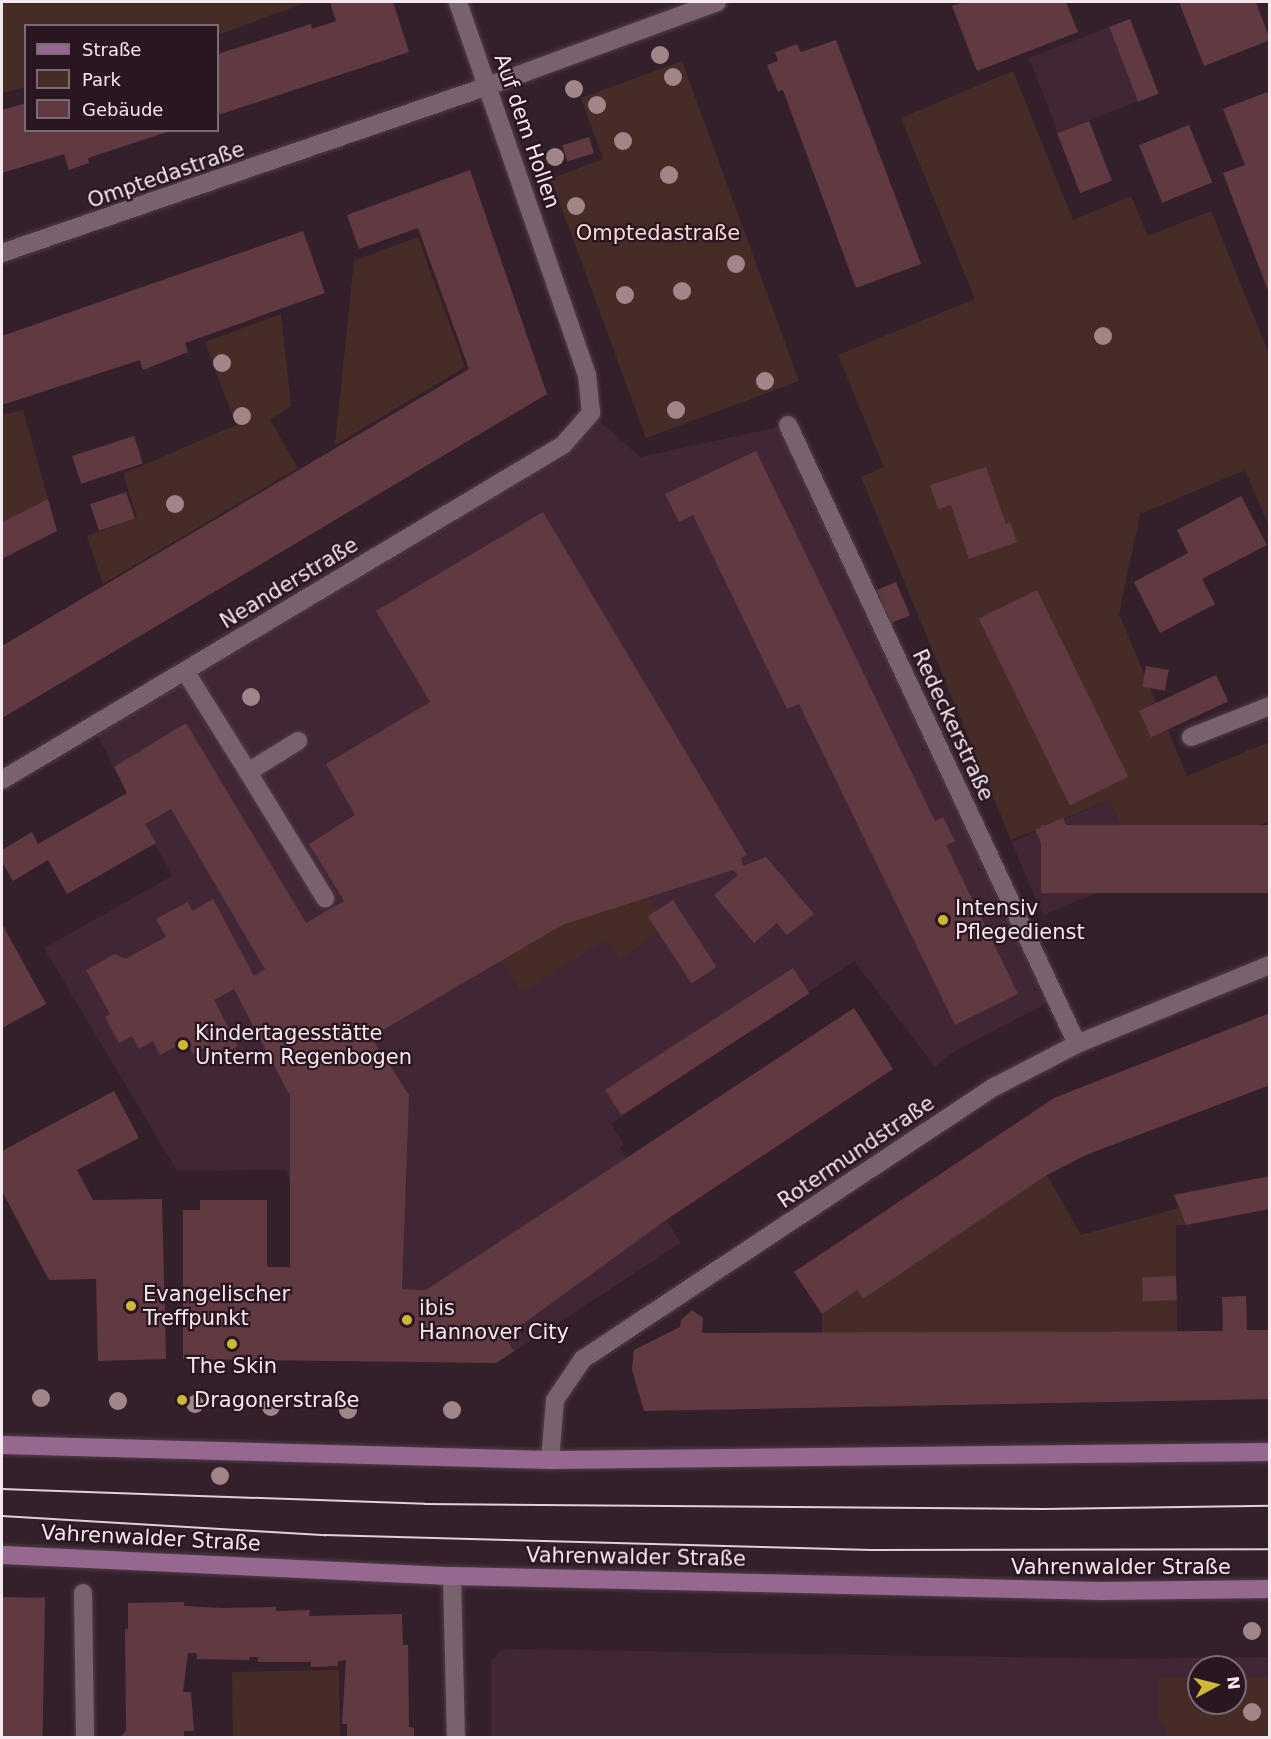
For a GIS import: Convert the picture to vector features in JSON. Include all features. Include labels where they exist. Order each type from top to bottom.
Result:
[{"type":"main road","points":[[2,1445],[550,1460],[1269,1452]]},
{"type":"main road","name":"Vahrenwalder Straße","points":[[2,1555],[452,1576],[1102,1591],[1269,1589]]},
{"type":"street","name":"Auf dem Hollen","points":[[458,2],[587,375],[591,414]]},
{"type":"street","name":"Omptedastraße","points":[[2,254],[488,86],[717,2]]},
{"type":"street","name":"Neanderstraße","points":[[2,780],[563,446],[591,414]]},
{"type":"street","name":"Redeckerstraße","points":[[788,425],[1077,1044]]},
{"type":"street","points":[[185,671],[325,898]]},
{"type":"street","points":[[1191,737],[1269,706]]},
{"type":"street","points":[[248,772],[298,741]]},
{"type":"street","name":"Rotermundstraße","points":[[550,1460],[555,1400],[583,1359],[996,1086],[1077,1044],[1269,965]]},
{"type":"street","points":[[452,1576],[456,1737]]},
{"type":"street","points":[[83,1593],[85,1737]]},
{"type":"shaded area","points":[[1130,19],[1159,94],[1058,132],[1029,58]]},
{"type":"shaded area","points":[[591,413],[640,457],[788,425],[1057,998],[953,1052],[935,1067],[854,961],[611,1124],[624,1144],[620,1148],[681,1243],[496,1363],[290,1359],[293,1196],[287,1170],[177,1171],[44,948],[172,876],[92,726],[563,445]]},
{"type":"shaded area","points":[[1110,800],[1141,874],[1043,915],[1012,842]]},
{"type":"shaded area","points":[[509,1649],[1187,1658],[1187,1715],[1247,1715],[1247,1657],[1269,1657],[1269,1737],[491,1738],[491,1661],[500,1651]]},
{"type":"green space","points":[[2,2],[307,2],[219,35],[219,24],[24,24],[24,87],[2,93]]},
{"type":"green space","name":"Omptedastraße","points":[[682,61],[799,381],[646,438],[551,179],[603,159],[581,98]]},
{"type":"green space","points":[[1013,71],[1073,220],[1131,196],[1148,236],[1211,211],[1269,354],[1269,527],[1245,470],[1140,514],[1119,614],[1187,776],[1269,742],[1269,821],[1141,874],[1110,800],[1011,840],[861,477],[884,467],[838,355],[975,299],[901,118]]},
{"type":"green space","points":[[418,237],[465,367],[335,445],[354,261]]},
{"type":"green space","points":[[281,314],[291,406],[270,420],[298,468],[103,584],[87,536],[137,518],[123,474],[236,425],[205,342]]},
{"type":"green space","points":[[23,410],[48,499],[2,522],[2,415]]},
{"type":"green space","points":[[648,897],[658,909],[648,917],[658,932],[620,960],[606,939],[522,993],[500,958],[562,925]]},
{"type":"green space","points":[[1047,1175],[1081,1235],[1179,1208],[1186,1225],[1176,1225],[1176,1276],[1142,1277],[1143,1300],[1177,1300],[1177,1331],[822,1333],[822,1314],[857,1290],[863,1299]]},
{"type":"green space","points":[[339,1670],[340,1737],[233,1738],[232,1672]]},
{"type":"green space","points":[[1158,1677],[1187,1677],[1187,1715],[1247,1715],[1247,1677],[1269,1677],[1269,1737],[1168,1737],[1165,1723],[1158,1723]]},
{"type":"building","points":[[330,2],[393,2],[409,52],[219,115],[219,54],[311,24],[312,29],[336,21]]},
{"type":"building","points":[[965,2],[1066,2],[1078,32],[977,71],[952,6]]},
{"type":"building","points":[[1179,2],[1256,2],[1270,40],[1204,66]]},
{"type":"building","points":[[1130,19],[1159,94],[1138,102],[1109,27]]},
{"type":"building","points":[[836,40],[921,264],[856,288],[783,90],[778,92],[767,65],[778,61],[775,52],[797,44],[801,52]]},
{"type":"building","points":[[1270,91],[1269,293],[1223,173],[1245,165],[1223,109]]},
{"type":"building","points":[[24,104],[24,132],[167,132],[88,158],[89,163],[69,170],[64,154],[2,173],[2,110]]},
{"type":"building","points":[[1089,121],[1112,181],[1080,193],[1057,133]]},
{"type":"building","points":[[1189,125],[1212,182],[1162,203],[1139,145]]},
{"type":"building","points":[[589,137],[594,153],[567,161],[562,145]]},
{"type":"building","points":[[470,170],[547,394],[2,718],[2,646],[469,369],[418,228],[359,249],[347,215]]},
{"type":"building","points":[[303,231],[325,293],[185,343],[188,352],[143,370],[140,360],[2,405],[2,336]]},
{"type":"building","points":[[134,436],[143,464],[81,484],[72,456]]},
{"type":"building","points":[[756,451],[935,821],[943,817],[955,841],[946,845],[1018,994],[955,1025],[799,704],[787,709],[693,515],[679,522],[665,494]]},
{"type":"building","points":[[986,467],[1006,524],[1010,522],[1017,542],[969,559],[951,505],[938,509],[930,485]]},
{"type":"building","points":[[126,492],[135,518],[99,531],[90,504]]},
{"type":"building","points":[[1241,496],[1267,545],[1202,579],[1215,604],[1160,633],[1134,582],[1188,553],[1177,530]]},
{"type":"building","points":[[48,499],[57,531],[2,559],[2,522]]},
{"type":"building","points":[[543,512],[747,855],[741,858],[743,866],[766,857],[814,914],[787,935],[777,923],[754,943],[714,895],[738,875],[733,870],[562,925],[371,1037],[409,1095],[402,1289],[426,1290],[854,1008],[893,1069],[666,1220],[505,1337],[514,1351],[496,1363],[183,1359],[183,1210],[200,1210],[200,1200],[267,1200],[267,1267],[290,1267],[290,1094],[300,1087],[289,1094],[234,989],[214,1000],[238,1046],[213,1059],[206,1047],[193,1054],[186,1041],[160,1055],[153,1041],[139,1049],[132,1036],[119,1043],[105,1017],[110,1014],[86,970],[115,954],[125,959],[166,937],[156,919],[188,902],[192,911],[213,899],[254,976],[265,969],[171,809],[145,824],[156,843],[67,894],[48,860],[13,881],[2,862],[2,850],[32,832],[38,844],[127,793],[114,767],[186,723],[306,923],[344,901],[309,844],[355,815],[326,764],[430,702],[376,611]]},
{"type":"building","points":[[896,582],[910,615],[891,623],[877,590]]},
{"type":"building","points":[[1037,590],[1128,777],[1070,805],[979,618]]},
{"type":"building","points":[[1146,666],[1169,670],[1165,691],[1142,687]]},
{"type":"building","points":[[1216,675],[1228,701],[1151,737],[1139,711]]},
{"type":"building","points":[[1063,818],[1088,878],[1061,890],[1035,830]]},
{"type":"building","points":[[1041,825],[1270,825],[1270,893],[1041,893]]},
{"type":"building","points":[[673,900],[717,967],[691,983],[648,916]]},
{"type":"building","points":[[2,924],[46,1004],[2,1028]]},
{"type":"building","points":[[793,968],[809,993],[621,1115],[605,1090]]},
{"type":"building","points":[[1270,1013],[1270,1085],[1086,1155],[1047,1175],[863,1299],[857,1290],[822,1314],[794,1272],[1054,1098]]},
{"type":"building","points":[[114,1091],[139,1138],[77,1170],[93,1200],[162,1199],[166,1359],[98,1361],[96,1279],[49,1280],[2,1191],[2,1151]]},
{"type":"building","points":[[1270,1176],[1270,1209],[1186,1225],[1174,1195]]},
{"type":"building","points":[[1176,1276],[1177,1300],[1143,1301],[1142,1277]]},
{"type":"building","points":[[1246,1296],[1247,1330],[1270,1330],[1270,1399],[644,1411],[632,1370],[634,1350],[680,1327],[681,1320],[692,1310],[703,1318],[702,1333],[1223,1331],[1222,1297]]},
{"type":"building","points":[[2,1597],[45,1598],[43,1738],[2,1738]]},
{"type":"building","points":[[184,1602],[184,1606],[276,1607],[276,1611],[310,1610],[309,1616],[402,1614],[403,1645],[408,1645],[409,1727],[414,1728],[414,1738],[347,1738],[347,1724],[342,1724],[346,1660],[338,1661],[338,1666],[311,1667],[311,1662],[258,1662],[258,1657],[250,1657],[249,1660],[197,1659],[197,1653],[188,1653],[183,1692],[191,1692],[194,1731],[184,1731],[184,1738],[120,1738],[126,1730],[125,1629],[128,1629],[128,1603]]},
{"type":"tram line","points":[[2,1489],[425,1504],[1044,1509],[1270,1506]]},
{"type":"tram line","points":[[2,1516],[325,1535],[871,1550],[1270,1549]]},
{"type":"place","name":"Intensiv Pflegedienst","points":[[943,920]]},
{"type":"place","name":"Kindertagesstätte Unterm Regenbogen","points":[[183,1045]]},
{"type":"place","name":"Evangelischer Treffpunkt","points":[[131,1306]]},
{"type":"place","name":"ibis Hannover City","points":[[407,1320]]},
{"type":"place","name":"The Skin","points":[[232,1344]]},
{"type":"place","name":"Dragonerstraße","points":[[182,1400]]}]
